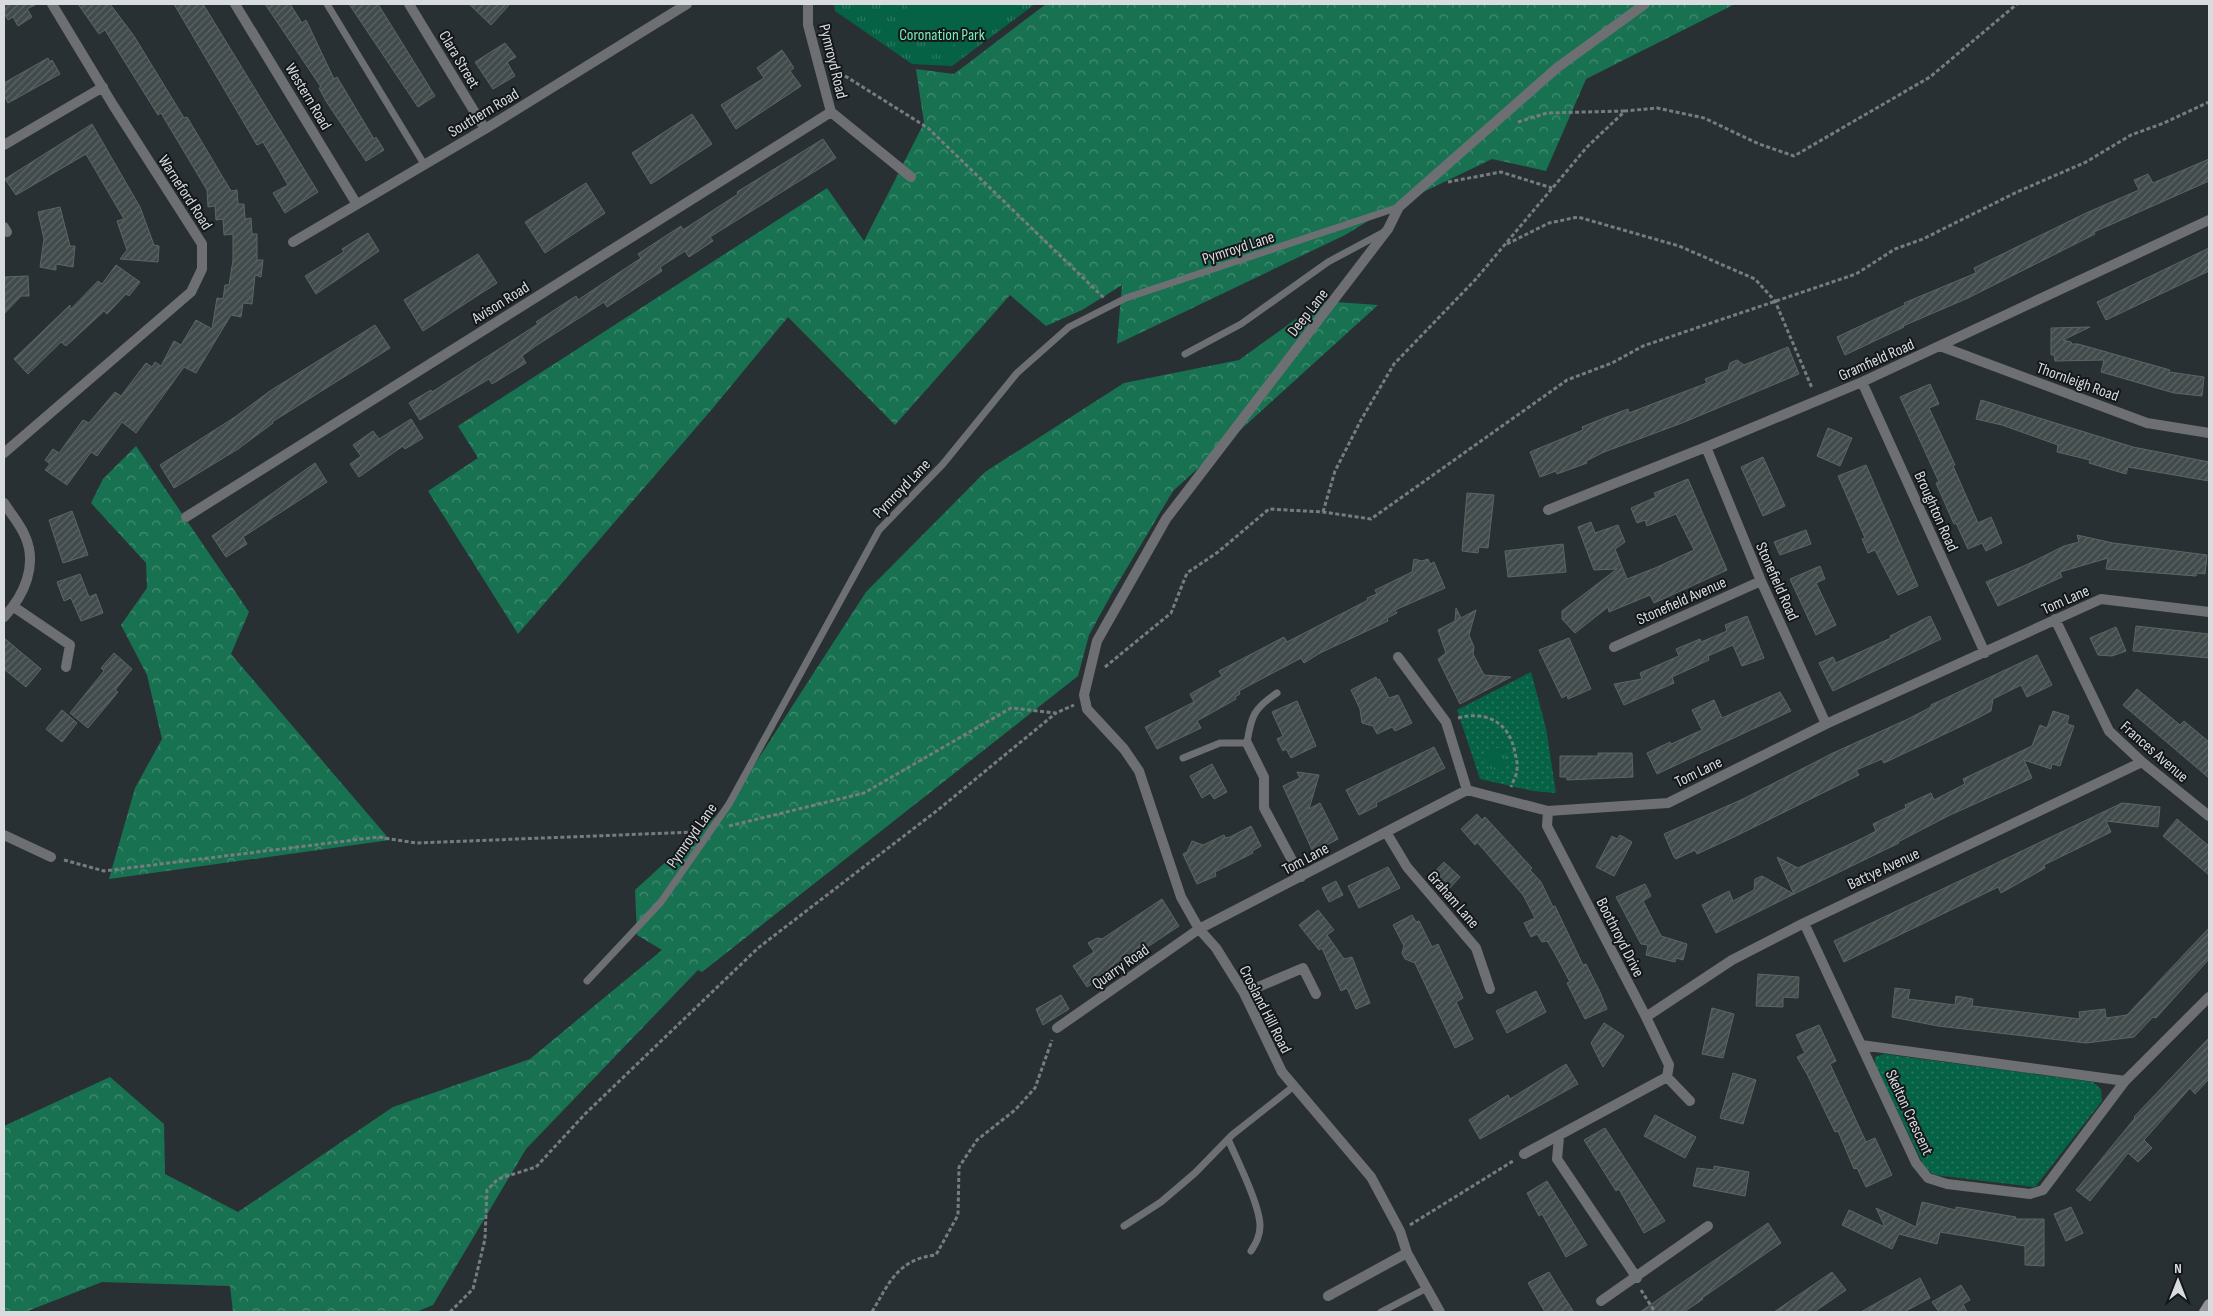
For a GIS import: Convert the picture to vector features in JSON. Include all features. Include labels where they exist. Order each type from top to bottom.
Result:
[{"type":"street","name":"Warneford Road","points":[[4,453],[191,292],[202,269],[202,244],[102,87],[52,4]]},
{"type":"street","name":"Western Road","points":[[235,4],[356,203]]},
{"type":"street","name":"Clara Street","points":[[409,4],[485,129]]},
{"type":"street","name":"Southern Road","points":[[292,242],[485,129],[687,4]]},
{"type":"street","name":"Pymroyd Road","points":[[808,4],[808,25],[831,112],[912,177]]},
{"type":"street","name":"Deep Lane","points":[[1086,704],[1085,683],[1097,641],[1166,519],[1388,229],[1399,207],[1558,67],[1645,4]]},
{"type":"street","points":[[4,145],[102,87]]},
{"type":"street","name":"Avison Road","points":[[186,517],[831,112]]},
{"type":"street","name":"Gramfield Road","points":[[1548,510],[1862,382],[2209,220]]},
{"type":"street","name":"Thornleigh Road","points":[[1940,346],[2147,423],[2209,433]]},
{"type":"street","name":"Broughton Road","points":[[1862,382],[1985,653]]},
{"type":"street","name":"Stonefield Road","points":[[1706,447],[1761,581],[1826,724]]},
{"type":"street","points":[[4,503],[26,536],[31,560],[26,584],[14,606],[4,617]]},
{"type":"street","name":"Stonefield Avenue","points":[[1614,647],[1761,581]]},
{"type":"street","name":"Tom Lane","points":[[1199,930],[1467,790],[1548,810],[1668,803],[1826,724],[2101,599],[2209,612]]},
{"type":"street","points":[[14,606],[70,645],[66,667]]},
{"type":"street","name":"Frances Avenue","points":[[2055,619],[2109,732],[2142,762],[2209,816]]},
{"type":"street","points":[[1398,657],[1446,722],[1467,790]]},
{"type":"street","name":"Crosland Hill Road","points":[[1086,704],[1124,748],[1139,771],[1181,896],[1199,930],[1216,948],[1244,993],[1282,1072],[1371,1177],[1400,1230],[1407,1253],[1440,1312]]},
{"type":"street","points":[[1247,743],[1264,777],[1264,808],[1301,877]]},
{"type":"street","name":"Battye Avenue","points":[[1646,1017],[1732,960],[1804,923],[2142,762]]},
{"type":"street","name":"Boothroyd Drive","points":[[1548,810],[1547,826],[1646,1017],[1669,1066],[1667,1077]]},
{"type":"street","name":"Graham Lane","points":[[1386,832],[1407,867],[1476,948],[1490,989]]},
{"type":"street","points":[[4,835],[52,857]]},
{"type":"street","name":"Skelton Crescent","points":[[1804,923],[1916,1162],[1928,1178],[1946,1184],[2030,1194],[2043,1190],[2125,1081],[2209,997]]},
{"type":"street","name":"Quarry Road","points":[[1057,1028],[1199,930]]},
{"type":"street","points":[[1244,993],[1303,968],[1316,994]]},
{"type":"street","name":"Skelton Crescent","points":[[1861,1044],[2125,1081]]},
{"type":"street","points":[[1524,1154],[1667,1077],[1690,1101]]},
{"type":"street","points":[[1558,1137],[1557,1159],[1637,1278]]},
{"type":"street","points":[[1601,1301],[1637,1278],[1708,1226]]},
{"type":"street","points":[[1328,1296],[1407,1253]]},
{"type":"street","points":[[2204,1312],[2209,1304]]},
{"type":"lane","points":[[327,4],[424,164]]},
{"type":"lane","name":"Pymroyd Lane","points":[[587,981],[661,902],[729,804],[879,530],[943,464],[1017,373],[1068,327],[1126,298],[1399,207]]},
{"type":"lane","points":[[1185,354],[1241,324],[1328,262],[1388,229]]},
{"type":"lane","points":[[1183,758],[1220,743],[1247,743],[1250,723],[1260,704],[1277,693]]},
{"type":"lane","points":[[1124,1226],[1161,1202],[1195,1173],[1228,1139],[1294,1086]]},
{"type":"lane","points":[[1228,1139],[1254,1201],[1260,1226],[1258,1240],[1251,1251]]},
{"type":"lane","points":[[1381,1312],[1427,1288]]},
{"type":"path","points":[[1504,116],[1516,122],[1547,113],[1625,111],[1657,108],[1704,118],[1758,144],[1794,156],[1930,77],[2017,4]]},
{"type":"path","points":[[817,58],[928,128],[1112,305]]},
{"type":"path","points":[[1085,683],[1170,613],[1187,573],[1218,552],[1269,510],[1323,512],[1371,519],[1567,380],[1612,363],[1643,346],[1856,274],[1895,249],[1923,239],[2017,192],[2086,162],[2131,135],[2164,123],[2209,102]]},
{"type":"path","points":[[1323,512],[1335,471],[1360,420],[1394,364],[1475,280],[1587,147],[1625,111]]},
{"type":"path","points":[[1442,184],[1501,172],[1552,188]]},
{"type":"path","points":[[1504,245],[1549,223],[1578,217],[1679,246],[1755,279],[1775,301],[1818,400]]},
{"type":"path","points":[[450,1312],[473,1289],[485,1239],[487,1190],[498,1179],[536,1167],[586,1114],[758,948],[939,809],[1056,713],[1086,704]]},
{"type":"path","points":[[52,857],[104,871],[378,837],[416,844],[711,831],[864,792],[1011,708],[1056,713]]},
{"type":"path","points":[[1446,722],[1472,714],[1491,718],[1506,729],[1514,747],[1518,768],[1507,800]]},
{"type":"path","points":[[872,1312],[894,1274],[918,1257],[936,1255],[958,1215],[959,1167],[977,1140],[1015,1110],[1035,1088],[1057,1028]]},
{"type":"path","points":[[1400,1230],[1524,1154]]},
{"type":"path","points":[[1637,1278],[1642,1293],[1655,1312]]},
{"type":"green space","name":"Coronation Park","points":[[834,4],[1035,4],[952,66],[912,64],[835,11]]},
{"type":"green space","points":[[905,4],[1011,4],[938,56]]},
{"type":"green space","points":[[1046,4],[1735,4],[1586,79],[1546,171],[1492,159],[1388,209],[1345,235],[1117,344],[1122,285],[1082,310],[1046,326],[1010,295],[895,425],[788,317],[713,408],[518,634],[428,491],[478,458],[458,426],[827,188],[864,241],[924,123],[916,69],[954,74]]},
{"type":"green space","points":[[1321,301],[1378,305],[1173,491],[1089,635],[1078,676],[702,972],[698,970],[526,1149],[433,1305],[416,1312],[233,1312],[230,1286],[102,1282],[25,1312],[4,1312],[4,1126],[110,1077],[164,1124],[165,1174],[238,1212],[393,1107],[530,1059],[662,950],[637,935],[635,890],[729,804],[866,592],[985,472],[1124,383],[1239,360]]},
{"type":"green space","points":[[136,446],[249,612],[231,654],[390,840],[109,879],[135,788],[162,739],[147,675],[121,625],[147,588],[146,563],[91,503],[103,479]]},
{"type":"green space","points":[[1531,672],[1546,728],[1556,793],[1533,791],[1480,779],[1457,710]]},
{"type":"green space","points":[[1496,748],[1504,751],[1507,759],[1504,767],[1496,770],[1488,767],[1485,759],[1488,751]]},
{"type":"green space","points":[[1884,1054],[2093,1082],[2101,1089],[2102,1101],[2035,1187],[1935,1175],[1925,1168],[1875,1065],[1875,1057]]},
{"type":"building","points":[[4,4],[37,4],[27,9],[32,17],[18,26],[13,17],[8,20],[4,13]]},
{"type":"building","points":[[78,4],[110,4],[134,36],[184,118],[187,117],[231,191],[237,190],[238,204],[244,204],[245,219],[251,218],[252,234],[257,234],[257,260],[263,260],[261,277],[255,275],[252,304],[243,303],[241,317],[231,315],[196,373],[184,367],[136,433],[122,422],[97,456],[91,452],[67,485],[45,470],[50,464],[45,460],[53,449],[59,453],[83,420],[89,423],[115,392],[121,396],[146,363],[152,367],[155,362],[161,366],[174,341],[181,345],[196,320],[212,329],[217,298],[223,299],[225,285],[229,285],[233,260],[233,234],[224,235],[223,219],[216,220],[215,206],[208,207],[207,190],[161,113],[158,115],[105,30],[99,34]]},
{"type":"building","points":[[174,4],[203,4],[318,192],[285,213],[273,193],[288,185],[263,142],[257,145]]},
{"type":"building","points":[[265,4],[290,4],[302,23],[306,20],[334,79],[337,77],[374,139],[376,137],[384,150],[366,161],[326,101],[319,88],[321,87]]},
{"type":"building","points":[[349,4],[378,4],[435,96],[418,107]]},
{"type":"building","points":[[469,4],[510,4],[491,25]]},
{"type":"building","points":[[505,43],[516,57],[507,62],[515,76],[493,89],[475,62]]},
{"type":"building","points":[[782,50],[794,68],[790,71],[801,86],[736,129],[721,105],[764,78],[757,68]]},
{"type":"building","points":[[48,58],[50,62],[52,60],[60,74],[8,103],[4,95],[4,83]]},
{"type":"building","points":[[692,114],[712,144],[651,184],[632,153]]},
{"type":"building","points":[[92,124],[140,207],[154,245],[159,246],[158,262],[120,259],[127,250],[117,221],[124,219],[86,154],[16,195],[5,179]]},
{"type":"building","points":[[823,139],[836,158],[710,237],[713,241],[689,257],[685,251],[660,267],[662,271],[607,307],[604,302],[534,347],[522,356],[526,363],[492,384],[489,379],[420,420],[409,403],[431,390],[432,392],[538,324],[536,322],[576,296],[578,300],[641,258],[638,254],[681,226],[683,230],[738,194],[737,192]]},
{"type":"building","points":[[2209,159],[2209,181],[2094,232],[2095,234],[1968,298],[1903,326],[1845,355],[1837,337],[1905,305],[1904,303],[1976,273],[1974,268],[2086,213],[2139,190],[2134,180],[2148,174],[2153,183]]},
{"type":"building","points":[[586,183],[605,213],[545,253],[525,222]]},
{"type":"building","points":[[60,207],[70,246],[75,246],[73,267],[56,264],[56,270],[40,267],[44,239],[38,212]]},
{"type":"building","points":[[368,233],[379,251],[316,294],[305,276],[344,252],[342,249]]},
{"type":"building","points":[[2209,248],[2209,271],[2106,320],[2097,302]]},
{"type":"building","points":[[478,254],[497,283],[423,331],[404,300]]},
{"type":"building","points":[[116,265],[140,282],[129,296],[126,294],[107,314],[104,311],[66,346],[61,342],[28,374],[14,359],[70,305],[70,310],[98,281],[102,284]]},
{"type":"building","points":[[28,276],[29,296],[21,296],[4,314],[4,277]]},
{"type":"building","points":[[375,325],[390,348],[272,422],[238,449],[174,488],[160,465],[235,417],[270,391]]},
{"type":"building","points":[[2090,327],[2063,340],[2170,370],[2169,372],[2204,377],[2202,396],[2174,393],[2101,372],[2104,360],[2055,361],[2054,355],[2051,355],[2051,328]]},
{"type":"building","points":[[1788,347],[1799,374],[1682,423],[1604,452],[1586,461],[1587,463],[1557,474],[1556,471],[1540,477],[1530,452],[1583,430],[1582,427],[1604,418],[1628,409],[1629,413],[1707,383],[1705,379],[1728,370],[1730,363],[1737,360],[1744,365]]},
{"type":"building","points":[[1930,384],[1939,404],[1929,408],[1955,465],[1953,466],[1978,523],[1991,517],[2002,543],[1986,551],[1982,543],[1968,549],[1956,523],[1954,524],[1936,483],[1939,482],[1900,397]]},
{"type":"building","points":[[1981,400],[2133,447],[2209,462],[2209,481],[2128,467],[2126,474],[2089,463],[2090,460],[2057,452],[2058,445],[2002,425],[1976,419]]},
{"type":"building","points":[[411,419],[423,438],[405,449],[403,446],[359,477],[350,464],[361,456],[353,445],[373,431],[379,439]]},
{"type":"building","points":[[1828,428],[1852,438],[1840,466],[1817,456]]},
{"type":"building","points":[[1763,457],[1785,506],[1763,516],[1741,467]]},
{"type":"building","points":[[315,463],[327,482],[243,537],[247,544],[226,557],[212,536]]},
{"type":"building","points":[[1866,465],[1918,586],[1898,595],[1875,550],[1868,553],[1862,539],[1865,538],[1838,476]]},
{"type":"building","points":[[1688,479],[1727,570],[1654,603],[1650,595],[1609,612],[1608,607],[1575,633],[1562,619],[1562,611],[1617,569],[1594,570],[1578,527],[1591,522],[1595,533],[1618,525],[1625,542],[1615,549],[1627,579],[1655,568],[1694,550],[1676,514],[1647,526],[1645,520],[1637,523],[1631,508],[1656,497],[1654,493]]},
{"type":"building","points":[[1467,493],[1494,495],[1488,548],[1479,547],[1478,553],[1462,551]]},
{"type":"building","points":[[72,511],[88,555],[63,563],[49,520]]},
{"type":"building","points":[[1806,530],[1811,544],[1780,555],[1774,542]]},
{"type":"building","points":[[2077,535],[2113,543],[2207,555],[2205,574],[2197,573],[2196,576],[2106,569],[2108,558],[2060,572],[2062,577],[1998,606],[1986,582],[2064,546],[2079,542]]},
{"type":"building","points":[[1563,544],[1566,572],[1508,577],[1505,551]]},
{"type":"building","points":[[1414,559],[1422,561],[1428,559],[1430,564],[1434,562],[1445,588],[1395,610],[1397,613],[1387,618],[1388,621],[1320,653],[1304,663],[1301,658],[1239,691],[1240,694],[1235,697],[1236,699],[1197,721],[1201,728],[1157,749],[1145,727],[1194,702],[1190,694],[1222,676],[1219,671],[1284,637],[1287,642],[1368,600],[1367,598],[1377,594],[1375,590],[1412,572]]},
{"type":"building","points":[[1820,566],[1825,579],[1816,583],[1836,625],[1816,635],[1790,579]]},
{"type":"building","points":[[80,574],[89,597],[96,594],[103,613],[81,621],[71,598],[64,601],[57,582]]},
{"type":"building","points":[[1456,608],[1461,618],[1476,610],[1469,635],[1474,647],[1473,654],[1484,675],[1511,677],[1460,704],[1438,659],[1446,653],[1438,630],[1455,621]]},
{"type":"building","points":[[1747,616],[1764,658],[1742,666],[1733,645],[1708,656],[1709,660],[1672,677],[1674,683],[1624,705],[1614,684],[1642,679],[1640,673],[1679,656],[1676,649],[1700,639],[1701,642],[1727,631],[1725,625]]},
{"type":"building","points":[[1930,616],[1941,639],[1833,691],[1819,663],[1833,657],[1836,663],[1891,638],[1890,636]]},
{"type":"building","points":[[2136,626],[2209,634],[2209,658],[2133,651]]},
{"type":"building","points":[[2116,627],[2126,651],[2112,656],[2098,655],[2090,638]]},
{"type":"building","points":[[4,638],[41,669],[26,687],[4,669]]},
{"type":"building","points":[[1569,638],[1591,689],[1568,699],[1567,695],[1562,698],[1539,650]]},
{"type":"building","points":[[114,653],[132,669],[115,690],[118,692],[88,728],[70,713],[104,671],[101,668]]},
{"type":"building","points":[[2037,655],[2052,685],[2027,697],[2021,685],[1993,699],[1991,711],[1970,722],[1884,763],[1882,759],[1856,770],[1859,775],[1697,854],[1695,850],[1676,859],[1674,857],[1664,834],[1743,799],[1833,753],[1908,719],[1931,707],[1931,705]]},
{"type":"building","points":[[1376,677],[1389,698],[1398,695],[1412,723],[1395,731],[1392,727],[1377,734],[1373,726],[1362,723],[1360,709],[1351,690]]},
{"type":"building","points":[[2137,689],[2180,725],[2184,721],[2209,742],[2209,778],[2123,705]]},
{"type":"building","points":[[1780,692],[1791,711],[1657,774],[1647,753],[1702,730],[1692,710],[1714,700],[1722,718]]},
{"type":"building","points":[[1297,701],[1316,746],[1291,758],[1286,749],[1283,751],[1277,739],[1283,736],[1272,712]]},
{"type":"building","points":[[62,710],[77,723],[62,742],[46,729]]},
{"type":"building","points":[[2053,711],[2069,716],[2067,724],[2074,726],[2060,766],[2052,764],[2051,769],[2024,760],[2032,778],[1948,816],[1899,843],[1794,894],[1777,857],[1798,868],[1863,838],[1876,831],[1873,824],[1906,808],[1905,805],[1931,793],[1934,800],[1965,784],[1963,779],[2032,746],[2040,725],[2047,728]]},
{"type":"building","points":[[1434,747],[1445,768],[1376,803],[1377,806],[1359,815],[1346,790]]},
{"type":"building","points":[[1598,753],[1632,753],[1633,777],[1567,780],[1567,777],[1560,777],[1560,756],[1598,756]]},
{"type":"building","points":[[1212,764],[1227,792],[1214,799],[1210,793],[1202,798],[1190,776]]},
{"type":"building","points":[[1297,772],[1319,775],[1309,809],[1320,803],[1338,839],[1313,852],[1283,786],[1300,778]]},
{"type":"building","points":[[2122,803],[2160,807],[2158,827],[2106,821],[2111,832],[2044,865],[2045,868],[2001,893],[1998,887],[1844,962],[1834,941]]},
{"type":"building","points":[[1477,814],[1482,820],[1485,817],[1532,868],[1530,870],[1541,882],[1553,907],[1555,906],[1583,965],[1586,964],[1607,1009],[1585,1019],[1567,983],[1570,982],[1554,952],[1547,941],[1542,942],[1537,934],[1531,937],[1524,923],[1535,918],[1523,895],[1477,842],[1475,845],[1461,829]]},
{"type":"building","points":[[2177,819],[2209,846],[2209,875],[2163,836]]},
{"type":"building","points":[[1251,826],[1261,846],[1252,851],[1253,853],[1215,872],[1216,876],[1197,884],[1183,854],[1187,852],[1192,841],[1203,845],[1224,835],[1225,838],[1230,837]]},
{"type":"building","points":[[1620,835],[1632,842],[1614,876],[1596,867],[1612,836],[1617,839]]},
{"type":"building","points":[[1444,862],[1460,877],[1445,893],[1429,878]]},
{"type":"building","points":[[1388,867],[1400,888],[1359,908],[1348,886]]},
{"type":"building","points":[[1762,876],[1794,894],[1716,933],[1702,905],[1729,891],[1733,901],[1754,890],[1755,879]]},
{"type":"building","points":[[1336,881],[1343,895],[1329,902],[1322,888]]},
{"type":"building","points":[[1645,884],[1651,896],[1643,901],[1661,936],[1687,944],[1683,960],[1676,958],[1675,962],[1646,955],[1648,945],[1641,944],[1616,897]]},
{"type":"building","points":[[1162,899],[1179,926],[1087,987],[1073,966],[1094,952],[1088,943],[1097,938],[1102,939]]},
{"type":"building","points":[[1318,910],[1334,930],[1327,935],[1344,959],[1352,957],[1370,1003],[1356,1009],[1347,988],[1341,991],[1322,948],[1319,950],[1299,925]]},
{"type":"building","points":[[1412,915],[1416,922],[1419,921],[1432,947],[1438,944],[1463,998],[1456,1002],[1473,1039],[1455,1048],[1415,963],[1405,959],[1402,953],[1404,946],[1393,925]]},
{"type":"building","points":[[2209,928],[2209,959],[2156,1018],[2153,1017],[2134,1037],[2086,1043],[1938,1026],[1892,1017],[1895,988],[1910,990],[1908,999],[1955,1005],[1956,996],[1973,999],[1972,1006],[2080,1019],[2079,1012],[2105,1009],[2106,1018],[2127,1015]]},
{"type":"building","points":[[1758,974],[1799,977],[1798,998],[1783,997],[1783,1007],[1756,1006]]},
{"type":"building","points":[[1536,991],[1546,1012],[1507,1033],[1496,1011]]},
{"type":"building","points":[[1061,995],[1069,1009],[1043,1025],[1036,1009]]},
{"type":"building","points":[[1712,1008],[1734,1014],[1723,1058],[1702,1054]]},
{"type":"building","points":[[1604,1023],[1624,1036],[1603,1067],[1591,1043]]},
{"type":"building","points":[[1819,1025],[1836,1061],[1830,1064],[1866,1142],[1875,1138],[1892,1175],[1866,1187],[1857,1168],[1854,1169],[1838,1131],[1835,1132],[1797,1057],[1805,1053],[1796,1035]]},
{"type":"building","points":[[2209,1038],[2209,1079],[2195,1094],[2190,1088],[2144,1140],[2152,1148],[2138,1162],[2128,1153],[2090,1201],[2076,1190],[2134,1117]]},
{"type":"building","points":[[1566,1064],[1578,1084],[1480,1139],[1469,1120],[1508,1095],[1510,1099]]},
{"type":"building","points":[[1733,1073],[1756,1080],[1743,1124],[1720,1118]]},
{"type":"building","points":[[1655,1115],[1696,1137],[1685,1158],[1644,1136]]},
{"type":"building","points":[[1605,1128],[1665,1221],[1644,1233],[1619,1189],[1616,1191],[1584,1140]]},
{"type":"building","points":[[1714,1166],[1749,1172],[1745,1196],[1693,1186],[1697,1168],[1714,1170]]},
{"type":"building","points":[[1547,1181],[1587,1245],[1566,1257],[1542,1214],[1539,1216],[1527,1193]]},
{"type":"building","points":[[1922,1202],[1956,1210],[1956,1207],[2016,1217],[2015,1219],[2044,1219],[2044,1266],[2025,1265],[2025,1246],[1940,1232],[1937,1244],[1899,1234],[1892,1249],[1842,1225],[1849,1210],[1885,1227],[1876,1208],[1916,1227]]},
{"type":"building","points":[[2071,1207],[2083,1233],[2066,1241],[2054,1214]]},
{"type":"building","points":[[1768,1223],[1781,1243],[1703,1299],[1684,1312],[1640,1312]]},
{"type":"building","points":[[1549,1272],[1574,1312],[1545,1312],[1528,1283]]},
{"type":"building","points":[[1832,1272],[1846,1290],[1814,1312],[1774,1312]]},
{"type":"building","points":[[1920,1278],[1930,1298],[1904,1312],[1861,1312]]},
{"type":"building","points":[[1961,1285],[1970,1300],[1963,1304],[1967,1312],[1939,1312],[1932,1302]]}]
